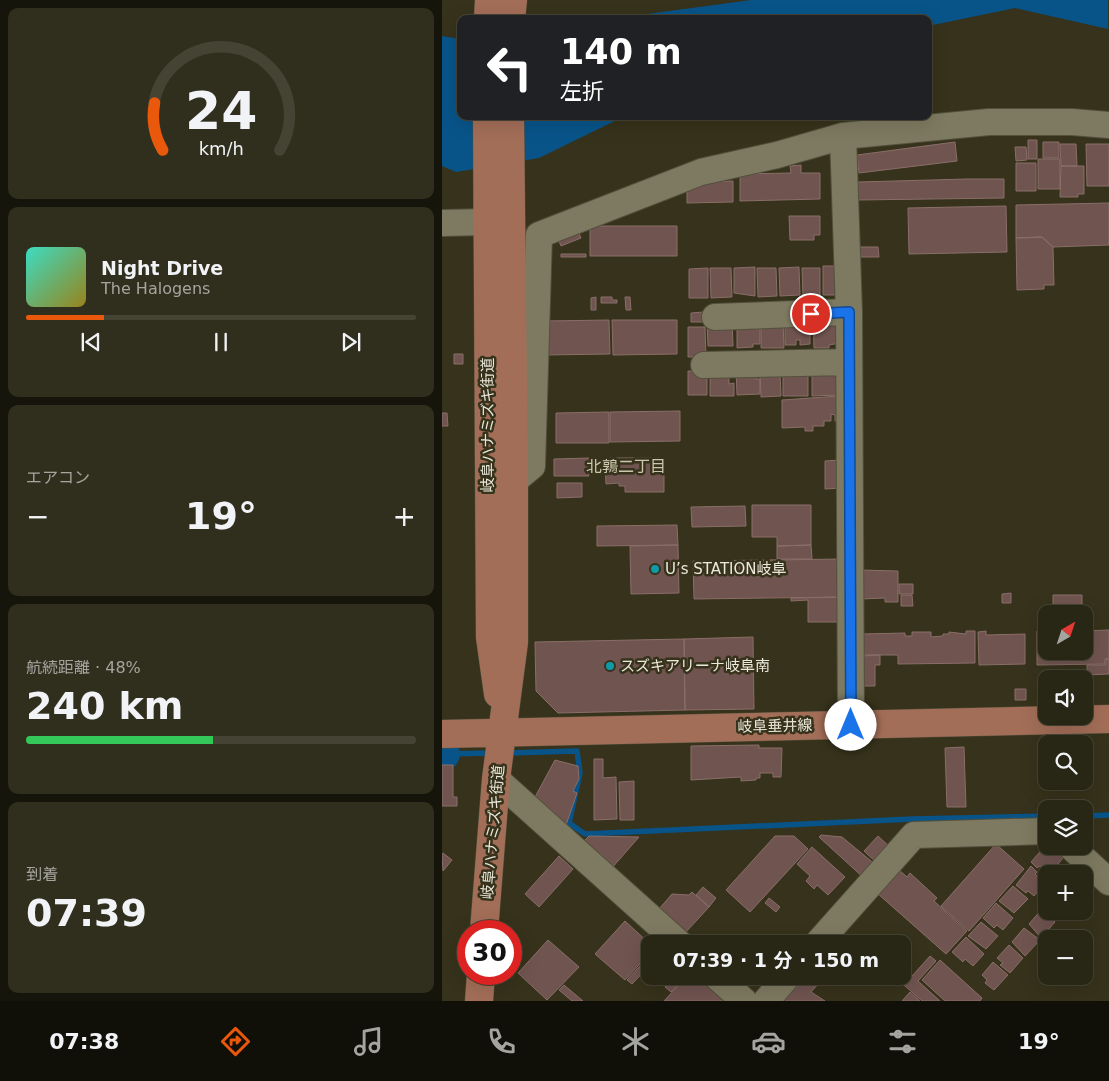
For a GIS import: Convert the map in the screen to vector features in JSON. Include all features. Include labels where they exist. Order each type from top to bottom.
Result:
[{"type":"main road","points":[[488,15],[489,0]]},
{"type":"main road","points":[[511,15],[513,0]]},
{"type":"main road","name":"岐阜ハナミズキ街道","points":[[485,920],[496,779],[514,642],[514,481],[499,206],[488,120]]},
{"type":"main road","name":"岐阜ハナミズキ街道","points":[[503,733],[490,637],[499,206],[510,120]]},
{"type":"main road","name":"岐阜垂井線","points":[[442,734],[1108,719]]},
{"type":"main road","points":[[479,1001],[480,985]]},
{"type":"street","points":[[514,481],[532,466],[539,235],[701,172],[776,155],[843,136],[989,122],[1072,122],[1108,125]]},
{"type":"street","points":[[843,136],[849,312],[851,725]]},
{"type":"street","points":[[442,224],[499,206]]},
{"type":"street","points":[[715,317],[849,312]]},
{"type":"street","points":[[704,365],[849,362]]},
{"type":"street","points":[[496,779],[670,935]]},
{"type":"street","points":[[825,935],[914,835],[1038,831]]},
{"type":"street","points":[[1080,855],[1108,882]]},
{"type":"street","points":[[726,985],[744,1001]]},
{"type":"street","points":[[766,1001],[780,985]]},
{"type":"water","points":[[751,0],[1108,0],[1108,29],[1015,8],[932,25],[932,15],[647,14]]},
{"type":"water","points":[[442,36],[457,38],[457,120],[617,120],[539,158],[456,172],[442,166]]},
{"type":"building","points":[[1028,140],[1037,140],[1037,159],[1028,159]]},
{"type":"building","points":[[955,142],[957,161],[859,173],[857,155]]},
{"type":"building","points":[[1043,142],[1059,142],[1059,158],[1043,158]]},
{"type":"building","points":[[1060,144],[1076,144],[1077,166],[1061,166]]},
{"type":"building","points":[[1086,144],[1109,144],[1109,186],[1087,186]]},
{"type":"building","points":[[1015,147],[1026,147],[1027,160],[1016,161]]},
{"type":"building","points":[[1038,159],[1060,159],[1060,189],[1038,189]]},
{"type":"building","points":[[1016,163],[1036,163],[1036,191],[1016,191]]},
{"type":"building","points":[[801,165],[801,173],[820,173],[820,199],[740,201],[740,174],[791,173],[790,166]]},
{"type":"building","points":[[1061,166],[1084,166],[1084,194],[1078,194],[1078,197],[1060,197]]},
{"type":"building","points":[[1004,179],[1004,198],[858,200],[858,182]]},
{"type":"building","points":[[733,181],[733,202],[687,203],[687,182]]},
{"type":"building","points":[[1109,203],[1109,245],[1053,247],[1042,237],[1016,238],[1016,205]]},
{"type":"building","points":[[1006,206],[1007,252],[909,254],[908,208]]},
{"type":"building","points":[[789,216],[820,216],[820,235],[814,235],[814,240],[790,240]]},
{"type":"building","points":[[590,226],[677,226],[677,256],[590,256]]},
{"type":"building","points":[[579,233],[581,238],[561,246],[559,241]]},
{"type":"building","points":[[1042,237],[1053,247],[1054,285],[1044,285],[1044,289],[1017,290],[1016,238]]},
{"type":"building","points":[[859,247],[878,247],[879,257],[859,257]]},
{"type":"building","points":[[561,254],[586,254],[586,257],[561,257]]},
{"type":"building","points":[[823,266],[838,266],[839,295],[823,295]]},
{"type":"building","points":[[755,267],[755,296],[734,293],[734,268]]},
{"type":"building","points":[[799,267],[800,295],[780,296],[779,268]]},
{"type":"building","points":[[708,268],[708,298],[689,298],[689,269]]},
{"type":"building","points":[[710,268],[731,268],[732,297],[711,298]]},
{"type":"building","points":[[757,268],[776,268],[777,296],[758,297]]},
{"type":"building","points":[[802,268],[820,268],[820,296],[803,296]]},
{"type":"building","points":[[596,297],[596,310],[591,310],[591,298]]},
{"type":"building","points":[[601,297],[612,297],[612,300],[617,300],[617,303],[601,303]]},
{"type":"building","points":[[625,297],[630,297],[631,310],[626,310]]},
{"type":"building","points":[[703,312],[703,322],[691,322],[691,313]]},
{"type":"building","points":[[609,320],[610,354],[545,355],[545,321]]},
{"type":"building","points":[[612,320],[677,320],[677,354],[613,355]]},
{"type":"building","points":[[783,320],[784,348],[761,348],[761,321]]},
{"type":"building","points":[[810,320],[810,344],[800,345],[800,340],[796,340],[796,345],[785,345],[785,321]]},
{"type":"building","points":[[813,320],[839,320],[840,343],[829,345],[829,348],[814,348]]},
{"type":"building","points":[[732,321],[733,346],[708,346],[707,322]]},
{"type":"building","points":[[737,321],[760,321],[760,344],[753,344],[753,347],[737,348]]},
{"type":"building","points":[[688,327],[705,327],[706,357],[688,357]]},
{"type":"building","points":[[454,354],[463,354],[463,364],[454,364]]},
{"type":"building","points":[[736,368],[756,368],[756,379],[760,379],[760,394],[737,395]]},
{"type":"building","points":[[839,370],[839,395],[812,396],[812,371]]},
{"type":"building","points":[[688,371],[704,371],[707,375],[707,395],[688,395]]},
{"type":"building","points":[[710,371],[729,371],[729,384],[734,383],[734,396],[710,396]]},
{"type":"building","points":[[783,371],[808,371],[808,396],[783,396]]},
{"type":"building","points":[[760,373],[780,373],[781,396],[761,397]]},
{"type":"building","points":[[839,396],[839,421],[835,421],[835,415],[831,414],[831,421],[824,421],[824,426],[813,426],[813,431],[805,431],[805,427],[782,428],[782,400]]},
{"type":"building","points":[[680,411],[680,441],[610,442],[610,412]]},
{"type":"building","points":[[609,412],[609,443],[556,443],[556,413]]},
{"type":"building","points":[[442,413],[447,413],[448,426],[442,426]]},
{"type":"building","points":[[589,458],[589,476],[554,476],[554,459]]},
{"type":"building","points":[[610,458],[664,458],[664,492],[625,492],[625,486],[619,486],[619,483],[606,484],[605,465],[609,465]]},
{"type":"building","points":[[840,460],[841,488],[825,489],[825,461]]},
{"type":"building","points":[[557,483],[582,483],[582,497],[557,498]]},
{"type":"building","points":[[752,505],[811,505],[811,545],[777,546],[777,537],[752,537]]},
{"type":"building","points":[[745,506],[746,526],[692,527],[691,507]]},
{"type":"building","points":[[677,525],[678,545],[597,546],[597,526]]},
{"type":"building","name":"U’s STATION岐阜","points":[[678,545],[679,593],[631,594],[630,546]]},
{"type":"building","points":[[811,545],[812,559],[777,559],[777,546]]},
{"type":"building","points":[[843,559],[844,597],[694,599],[693,561]]},
{"type":"building","points":[[860,570],[898,571],[898,602],[885,602],[885,598],[861,599]]},
{"type":"building","points":[[899,584],[913,584],[913,594],[899,594]]},
{"type":"building","points":[[1011,593],[1011,603],[1002,603],[1002,594]]},
{"type":"building","points":[[901,595],[912,595],[913,606],[901,606]]},
{"type":"building","points":[[1053,595],[1082,595],[1082,605],[1053,605]]},
{"type":"building","points":[[841,597],[842,622],[808,622],[808,600],[791,601],[791,598]]},
{"type":"building","points":[[1109,630],[1109,659],[1105,659],[1105,664],[1037,665],[1037,631],[1038,660],[1093,660],[1093,631]]},
{"type":"building","points":[[966,631],[975,631],[975,663],[898,664],[898,655],[863,655],[862,634],[905,633],[905,636],[912,636],[912,632],[931,632],[931,637],[943,636],[943,634],[949,634],[949,632],[966,634]]},
{"type":"building","points":[[986,631],[986,635],[1025,634],[1025,664],[979,665],[978,632]]},
{"type":"building","points":[[753,637],[754,709],[685,710],[684,639]]},
{"type":"building","name":"スズキアリーナ岐阜南","points":[[684,639],[685,710],[558,713],[536,691],[535,642]]},
{"type":"building","points":[[880,655],[880,665],[875,665],[875,686],[861,686],[861,656]]},
{"type":"building","points":[[1106,659],[1109,659],[1109,674],[1093,675],[1093,670],[1087,670],[1087,665],[1106,665]]},
{"type":"building","points":[[1015,689],[1026,689],[1026,700],[1015,700]]},
{"type":"building","points":[[759,745],[759,748],[782,748],[781,777],[773,777],[773,773],[760,773],[760,778],[756,778],[756,780],[741,781],[741,777],[691,780],[691,746]]},
{"type":"building","points":[[964,747],[966,807],[947,807],[945,748]]},
{"type":"building","points":[[594,759],[603,759],[603,778],[616,777],[617,819],[594,820]]},
{"type":"building","points":[[555,760],[578,766],[579,779],[573,791],[577,793],[566,825],[535,797]]},
{"type":"building","points":[[442,765],[453,765],[453,797],[457,797],[457,806],[442,806]]},
{"type":"building","points":[[634,781],[634,820],[620,820],[619,782]]},
{"type":"building","points":[[821,835],[842,837],[877,866],[865,879],[819,837]]},
{"type":"building","points":[[589,836],[639,837],[611,869],[582,843]]},
{"type":"building","points":[[775,836],[794,836],[808,849],[750,912],[726,890]]},
{"type":"building","points":[[878,836],[892,849],[878,864],[864,851]]},
{"type":"building","points":[[996,844],[1024,869],[969,931],[941,906]]},
{"type":"building","points":[[812,847],[845,877],[828,895],[817,885],[814,889],[806,881],[810,876],[797,864]]},
{"type":"building","points":[[443,853],[452,860],[443,871],[442,855]]},
{"type":"building","points":[[1038,854],[1059,855],[1063,858],[1057,865],[1038,865],[1037,868],[1031,862]]},
{"type":"building","points":[[559,856],[573,869],[539,907],[525,894]]},
{"type":"building","points":[[1031,866],[1037,872],[1035,874],[1038,877],[1038,891],[1034,896],[1028,891],[1026,893],[1016,885]]},
{"type":"building","points":[[899,870],[907,877],[910,873],[937,898],[934,901],[967,931],[946,954],[877,893]]},
{"type":"building","points":[[1013,886],[1028,899],[1014,913],[999,901]]},
{"type":"building","points":[[703,887],[716,898],[709,907],[696,895]]},
{"type":"building","points":[[692,892],[709,907],[685,933],[659,909],[672,894],[689,895]]},
{"type":"building","points":[[769,898],[780,907],[776,912],[765,903]]},
{"type":"building","points":[[996,903],[1013,918],[1003,930],[997,925],[994,928],[983,918]]},
{"type":"building","points":[[1038,914],[1038,920],[1053,920],[1055,922],[1048,930],[1038,930],[1038,934],[1029,924]]},
{"type":"building","points":[[625,921],[641,936],[641,963],[625,980],[595,954]]},
{"type":"building","points":[[981,922],[998,936],[986,949],[968,936]]},
{"type":"building","points":[[1024,928],[1038,938],[1038,942],[1025,956],[1012,942]]},
{"type":"building","points":[[966,937],[984,954],[973,966],[965,959],[963,962],[952,952]]},
{"type":"building","points":[[548,940],[579,967],[547,1000],[522,977],[522,969]]},
{"type":"building","points":[[1009,945],[1023,958],[1010,973],[1000,965],[1003,963],[997,958]]},
{"type":"building","points":[[930,956],[936,961],[918,981],[940,1001],[922,1001],[904,985],[911,985],[911,977]]},
{"type":"building","points":[[940,960],[982,998],[980,1001],[945,1001],[922,980]]},
{"type":"building","points":[[993,962],[1008,975],[994,990],[985,983],[987,980],[982,975]]},
{"type":"building","points":[[641,965],[641,974],[632,984],[627,980]]},
{"type":"building","points":[[564,985],[583,1001],[572,1001],[559,990]]},
{"type":"building","points":[[667,985],[678,985],[671,992],[665,987]]},
{"type":"building","points":[[679,985],[715,985],[732,1001],[664,1001]]},
{"type":"building","points":[[799,985],[817,985],[811,992],[825,1001],[784,1001]]},
{"type":"building","points":[[910,992],[920,1001],[902,1001]]},
{"type":"waterway","points":[[506,753],[577,751],[580,773],[569,823],[585,834],[912,819],[1038,816]]},
{"type":"waterway","points":[[443,754],[492,753]]},
{"type":"waterway","points":[[1093,816],[1109,815]]},
{"type":"place","name":"U’s STATION岐阜","points":[[655,569]]},
{"type":"place","name":"スズキアリーナ岐阜南","points":[[610,666]]},
{"type":"district","name":"北鶉二丁目","points":[[626,466]]},
{"type":"route","points":[[811,314],[849,312],[851,725]]}]
